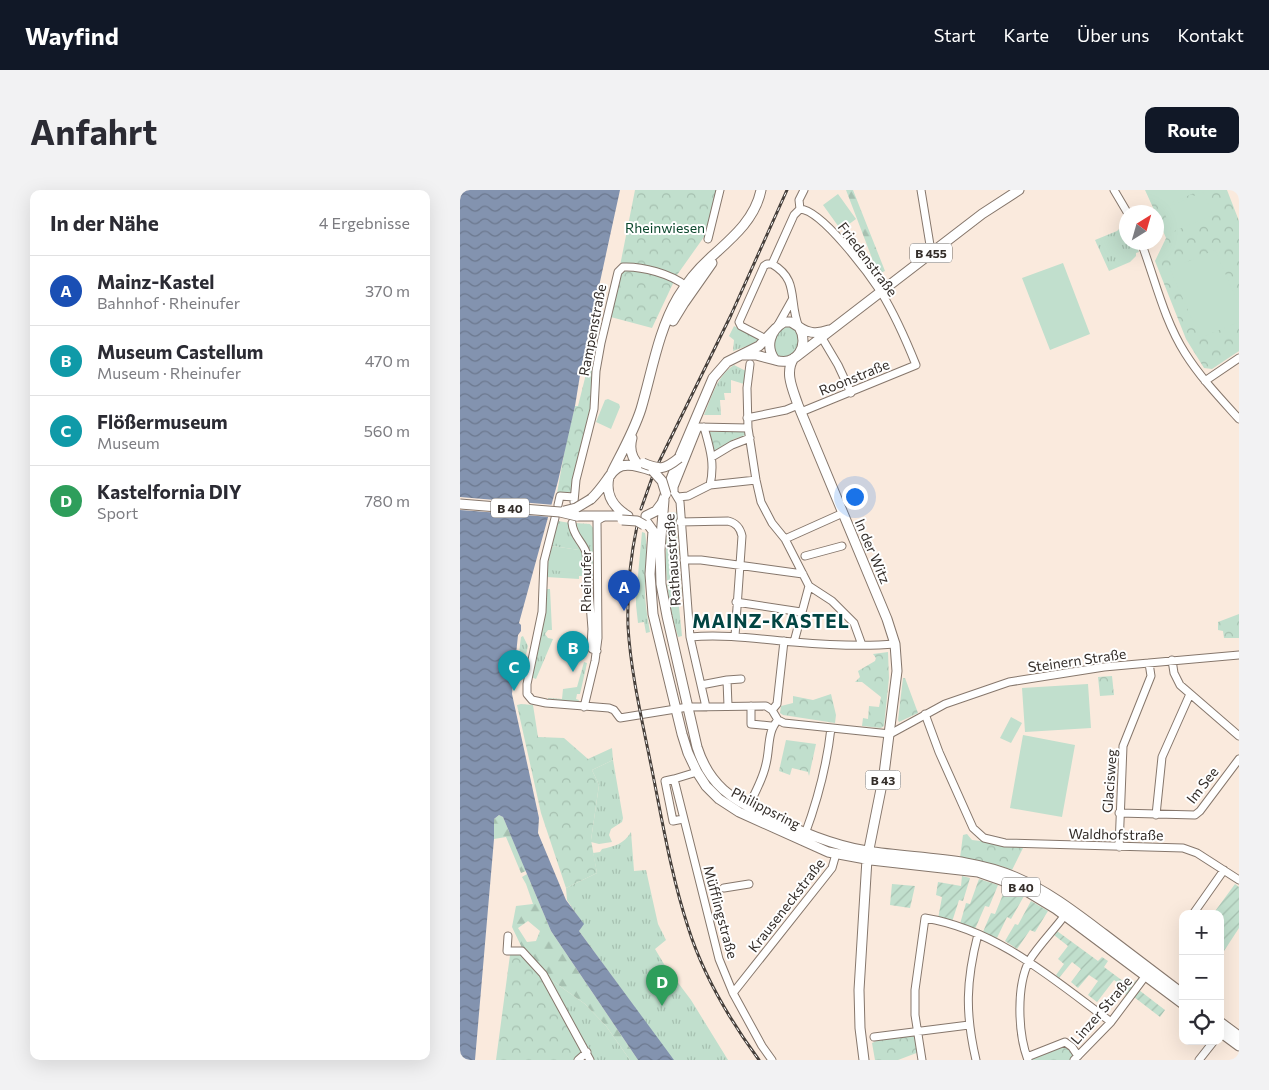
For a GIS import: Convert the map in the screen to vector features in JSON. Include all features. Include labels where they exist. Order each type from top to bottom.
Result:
[{"type":"main road","points":[[679,458],[668,470],[662,472],[653,471],[642,466],[631,453],[630,443],[634,426],[662,334],[676,302],[686,286],[704,264],[719,251],[754,212],[761,190]]},
{"type":"main road","name":"B 455","points":[[741,355],[756,355],[784,362],[795,358],[982,214],[1019,190]]},
{"type":"main road","points":[[657,352],[684,302],[719,251]]},
{"type":"main road","name":"B 455","points":[[776,328],[786,322],[793,323],[814,333],[834,328]]},
{"type":"main road","points":[[795,358],[800,352],[803,340],[799,327]]},
{"type":"main road","points":[[644,519],[654,513],[662,504],[700,407],[716,374],[727,362],[759,346],[776,328]]},
{"type":"main road","points":[[775,360],[770,353],[769,346],[776,328]]},
{"type":"main road","name":"In der Witz","points":[[795,358],[790,367],[790,378],[799,409],[843,514],[849,545],[890,628],[895,647]]},
{"type":"main road","name":"In der Witz","points":[[775,360],[790,378]]},
{"type":"main road","points":[[625,516],[615,507],[610,498],[608,487],[611,474],[634,426]]},
{"type":"main road","points":[[601,488],[615,456],[634,426]]},
{"type":"main road","points":[[611,474],[618,468],[627,465],[662,468],[679,458]]},
{"type":"main road","points":[[653,471],[662,481],[662,504]]},
{"type":"main road","name":"B 40","points":[[460,504],[558,512],[576,508],[591,499],[611,474]]},
{"type":"main road","name":"B 40","points":[[662,504],[658,528],[660,572],[664,601],[688,707]]},
{"type":"main road","name":"B 40","points":[[558,512],[574,519],[625,516],[644,519],[653,531],[650,574],[651,601],[676,708]]},
{"type":"main road","name":"B 43","points":[[864,1060],[860,1028],[859,986],[870,855],[890,734],[897,671],[895,647]]},
{"type":"main road","name":"Philippsring","points":[[688,707],[700,758],[722,795],[739,812],[816,848],[836,854],[870,855]]},
{"type":"main road","name":"Philippsring","points":[[676,708],[688,753],[706,786],[806,834],[870,855]]},
{"type":"main road","points":[[816,848],[820,843],[820,839]]},
{"type":"main road","name":"B 40","points":[[870,855],[978,872],[1030,888],[1059,906],[1179,998]]},
{"type":"main road","name":"B 40","points":[[1059,906],[1065,915],[1148,972]]},
{"type":"main road","points":[[1224,1030],[1239,1036]]},
{"type":"main road","points":[[1224,1031],[1239,1046]]},
{"type":"street","points":[[708,239],[720,190]]},
{"type":"street","points":[[772,264],[794,215],[800,209],[799,200],[804,190]]},
{"type":"street","points":[[921,190],[930,245],[934,251]]},
{"type":"street","points":[[1114,190],[1123,205]]},
{"type":"street","name":"Friedenstraße","points":[[800,209],[810,212],[830,229],[880,292],[906,340],[916,365]]},
{"type":"street","points":[[1144,250],[1175,334],[1185,354],[1205,381],[1239,418]]},
{"type":"street","points":[[768,337],[764,338],[742,326],[739,322],[766,264],[772,264],[788,277],[791,284],[795,316],[799,327]]},
{"type":"street","name":"Rampenstraße","points":[[558,512],[560,496],[574,499],[576,480],[594,409],[596,371],[618,272],[622,267],[629,267],[664,274],[686,286]]},
{"type":"street","points":[[684,302],[686,286],[697,283]]},
{"type":"street","points":[[776,328],[789,309],[793,297]]},
{"type":"street","points":[[822,338],[851,392]]},
{"type":"street","points":[[1205,381],[1239,358]]},
{"type":"street","points":[[750,364],[748,428],[756,480],[764,509],[800,557],[803,574],[809,586],[832,601],[854,623],[862,645]]},
{"type":"street","name":"Roonstraße","points":[[748,418],[799,409],[851,392],[916,365]]},
{"type":"street","points":[[710,486],[712,457],[701,427],[748,428]]},
{"type":"street","name":"Rathausstraße","points":[[701,427],[674,487],[674,492],[680,502],[690,637],[706,707]]},
{"type":"street","points":[[712,457],[732,444],[750,438]]},
{"type":"street","points":[[678,497],[688,496],[710,486],[756,480]]},
{"type":"street","points":[[558,512],[544,561],[542,612],[527,684],[529,697],[535,702],[614,710],[620,718],[688,707],[766,706],[772,710],[778,720],[784,723],[890,734]]},
{"type":"street","points":[[785,539],[843,514]]},
{"type":"street","name":"Rheinufer","points":[[584,706],[597,651],[597,518]]},
{"type":"street","name":"Rheinufer","points":[[574,519],[574,533],[584,546],[586,552],[592,629],[591,646],[592,649],[597,651]]},
{"type":"street","points":[[680,522],[728,521],[740,528],[742,536],[735,636]]},
{"type":"street","points":[[800,557],[849,545]]},
{"type":"street","points":[[684,560],[701,560],[803,574]]},
{"type":"street","points":[[794,642],[809,586]]},
{"type":"street","points":[[736,602],[801,612]]},
{"type":"street","points":[[690,637],[735,636],[794,642],[895,647]]},
{"type":"street","points":[[772,710],[777,704],[784,641]]},
{"type":"street","name":"Steinern Straße","points":[[890,734],[925,714],[963,696],[1008,682],[1104,667],[1239,655]]},
{"type":"street","points":[[1172,660],[1176,678],[1190,694],[1239,736]]},
{"type":"street","name":"Glacisweg","points":[[1119,846],[1123,746],[1151,676],[1149,663]]},
{"type":"street","points":[[701,685],[741,678]]},
{"type":"street","points":[[728,680],[728,706]]},
{"type":"street","points":[[1156,815],[1162,757],[1190,694]]},
{"type":"street","points":[[750,706],[750,724],[772,726]]},
{"type":"street","name":"Waldhofstraße","points":[[925,714],[939,752],[973,828],[984,838],[1006,843],[1183,848],[1197,853],[1239,880]]},
{"type":"street","points":[[748,807],[760,783],[766,765],[772,726],[778,720]]},
{"type":"street","points":[[806,834],[828,758],[831,728]]},
{"type":"street","name":"Im See","points":[[1119,813],[1193,816],[1198,813],[1239,759]]},
{"type":"street","name":"Müfflingstraße","points":[[697,772],[674,779],[719,958],[733,992],[762,1046],[772,1060]]},
{"type":"street","name":"Krauseneckstraße","points":[[733,992],[832,868],[836,854]]},
{"type":"street","points":[[1196,910],[1224,870]]},
{"type":"street","points":[[724,888],[749,884]]},
{"type":"street","points":[[1065,915],[1030,961],[1025,974],[1020,1010],[1020,1028],[1028,1058],[1065,1042],[1072,1047],[1076,1058]]},
{"type":"street","points":[[922,1060],[915,1015],[915,987],[925,918],[956,926],[1004,946],[1030,961],[1111,1022]]},
{"type":"street","points":[[976,1060],[969,1025],[967,991],[971,962],[978,934]]},
{"type":"street","points":[[508,936],[507,951],[522,951],[543,974],[590,1060]]},
{"type":"street","name":"Linzer Straße","points":[[1076,1058],[1111,1022],[1148,972]]},
{"type":"street","points":[[874,1037],[969,1025]]},
{"type":"street","points":[[1199,1060],[1211,1045]]},
{"type":"street","points":[[578,1060],[587,1052]]},
{"type":"green space","name":"Rheinwiesen","points":[[635,190],[720,190],[711,227],[677,275],[652,328],[607,316],[619,271]]},
{"type":"green space","points":[[846,190],[853,190],[885,271],[878,274]]},
{"type":"green space","points":[[1145,190],[1227,190],[1239,221],[1239,351],[1212,369],[1204,368],[1186,339],[1155,261],[1160,250],[1164,250],[1166,238],[1164,233],[1164,205],[1152,205]]},
{"type":"green space","points":[[1155,190],[1201,190],[1164,206],[1161,205]]},
{"type":"green space","points":[[1203,192],[1213,215],[1172,232],[1164,209]]},
{"type":"green space","points":[[838,194],[856,219],[841,230],[823,205]]},
{"type":"green space","points":[[1119,229],[1119,250],[1138,250],[1139,252],[1136,253],[1136,256],[1130,262],[1109,271],[1095,240]]},
{"type":"green space","points":[[1215,250],[1239,305],[1239,322],[1200,338],[1170,269]]},
{"type":"green space","points":[[1063,263],[1090,334],[1050,350],[1022,278]]},
{"type":"green space","points":[[734,326],[760,339],[733,351],[734,340],[729,336]]},
{"type":"green space","points":[[789,326],[797,330],[801,345],[791,358],[775,356],[775,338],[780,331]]},
{"type":"green space","points":[[594,364],[594,399],[572,492],[557,493],[575,406],[578,406],[586,374]]},
{"type":"green space","points":[[734,365],[746,371],[744,384],[731,380],[731,393],[724,393],[725,400],[720,400],[721,415],[704,415],[719,381]]},
{"type":"green space","points":[[608,399],[619,404],[620,407],[611,429],[596,422],[605,400]]},
{"type":"green space","points":[[709,432],[745,432],[746,435],[734,439],[715,452]]},
{"type":"green space","points":[[671,512],[678,513],[677,534],[682,597],[678,597],[682,636],[678,637],[670,605],[666,563],[668,517],[670,517]]},
{"type":"green space","points":[[558,521],[570,523],[571,533],[582,551],[585,561],[585,576],[579,576],[579,579],[546,577],[550,550],[579,566],[579,550],[553,546],[550,548]]},
{"type":"green space","points":[[575,523],[590,524],[594,529],[596,643],[589,551],[577,531]]},
{"type":"green space","points":[[642,532],[645,533],[646,539],[645,594],[650,632],[646,633],[644,622],[638,623],[636,605]]},
{"type":"green space","points":[[553,546],[581,551],[580,565],[583,566],[583,574],[550,570],[550,550]]},
{"type":"green space","points":[[546,589],[550,589],[552,630],[548,630],[545,634],[548,638],[553,639],[536,679],[531,677],[542,631]]},
{"type":"green space","points":[[1239,614],[1239,638],[1224,638],[1223,631],[1218,630],[1218,622]]},
{"type":"green space","points":[[523,636],[528,646],[525,659],[528,663],[525,675],[516,677],[521,637]]},
{"type":"green space","points":[[888,652],[889,678],[884,726],[881,728],[862,726],[863,718],[868,719],[869,706],[879,707],[881,697],[862,682],[855,682],[860,677],[858,671],[875,661],[876,658],[873,654]]},
{"type":"green space","points":[[584,662],[587,663],[580,694],[577,694],[576,699],[579,700],[578,703],[548,701],[548,698],[562,699],[563,689],[577,687]]},
{"type":"green space","points":[[1112,676],[1114,695],[1100,696],[1098,677]]},
{"type":"green space","points":[[903,678],[905,678],[918,713],[899,722],[898,720]]},
{"type":"green space","points":[[1088,684],[1091,728],[1025,732],[1022,688]]},
{"type":"green space","points":[[831,694],[836,715],[835,723],[780,713],[781,706],[793,703],[793,696],[813,700]]},
{"type":"green space","points":[[517,705],[533,705],[538,737],[564,738],[588,759],[612,748],[613,760],[592,770],[599,785],[591,840],[597,873],[566,888],[541,813]]},
{"type":"green space","points":[[1011,717],[1022,723],[1011,743],[1000,738]]},
{"type":"green space","points":[[1023,735],[1075,745],[1062,817],[1010,808]]},
{"type":"green space","points":[[786,740],[816,744],[809,776],[808,772],[792,768],[790,775],[779,771]]},
{"type":"green space","points":[[613,760],[623,818],[622,822],[611,829],[609,835],[612,842],[599,844],[591,842],[599,785],[592,770]]},
{"type":"green space","points":[[499,815],[503,817],[526,871],[521,873],[506,837],[494,839],[494,819]]},
{"type":"green space","points":[[631,832],[634,871],[646,870],[658,924],[666,940],[655,949],[691,1000],[728,1060],[673,1060],[579,931],[583,924],[567,900],[566,888],[597,873],[593,853],[619,844]]},
{"type":"green space","points":[[967,834],[972,840],[1024,846],[1012,870],[960,858],[963,835]]},
{"type":"green space","points":[[527,874],[551,931],[638,1060],[630,1060],[606,1026],[585,1004],[543,974],[523,950],[512,927],[516,906],[533,904],[522,877]],"holes":[[[528,921],[540,931],[536,941],[527,942],[518,928]]]},
{"type":"green space","points":[[962,876],[970,878],[963,901],[959,900],[952,922],[938,919],[942,897],[936,895],[938,882],[961,886]]},
{"type":"green space","points":[[979,879],[998,885],[989,907],[985,906],[975,929],[960,924],[966,903],[970,904]]},
{"type":"green space","points":[[892,884],[915,886],[910,908],[890,905]]},
{"type":"green space","points":[[1235,884],[1239,887],[1239,928],[1224,951],[1224,910],[1216,910]]},
{"type":"green space","points":[[1006,887],[1024,896],[1011,919],[1007,917],[997,938],[983,932],[991,913],[995,914]]},
{"type":"green space","points":[[1031,901],[1048,911],[1035,932],[1030,930],[1017,949],[1005,941],[1015,924],[1018,925]]},
{"type":"green space","points":[[1057,931],[1098,961],[1102,957],[1108,961],[1104,967],[1131,987],[1136,980],[1139,982],[1128,996],[1125,994],[1128,990],[1114,980],[1097,1002],[1088,995],[1098,981],[1089,975],[1078,988],[1071,982],[1081,969],[1072,962],[1059,978],[1056,975],[1064,964],[1058,959],[1068,946],[1054,935]]},
{"type":"green space","points":[[521,954],[543,976],[585,1052],[576,1060],[496,1060],[510,955]]},
{"type":"green space","points":[[543,974],[585,1004],[606,1026],[630,1060],[590,1060]]},
{"type":"green space","points":[[1139,990],[1165,1010],[1160,1017],[1134,997]]},
{"type":"green space","points":[[912,1035],[917,1040],[919,1052],[898,1060],[875,1060],[872,1043],[881,1039]]},
{"type":"green space","points":[[1067,1043],[1075,1053],[1072,1060],[1030,1060]]},
{"type":"water","points":[[460,190],[620,190],[558,481],[519,623],[521,631],[518,635],[512,694],[539,818],[538,833],[566,900],[584,924],[579,931],[674,1060],[638,1060],[551,931],[503,817],[499,815],[494,819],[494,839],[475,1060],[460,1060]]},
{"type":"pier","points":[[460,497],[555,505],[551,517],[460,510]]},
{"type":"railway","points":[[658,464],[731,315],[787,190]]},
{"type":"railway","points":[[641,509],[652,478]]},
{"type":"railway","points":[[637,526],[632,551],[629,589],[629,645],[637,697],[672,867],[688,927],[701,962],[727,1013],[759,1060]]},
{"type":"place","name":"Mainz-Kastel","points":[[624,611]]},
{"type":"place","name":"Museum Castellum","points":[[573,672]]},
{"type":"place","name":"Flößermuseum","points":[[514,691]]},
{"type":"place","name":"Kastelfornia DIY","points":[[662,1006]]},
{"type":"district","name":"MAINZ-KASTEL","points":[[771,620]]}]
